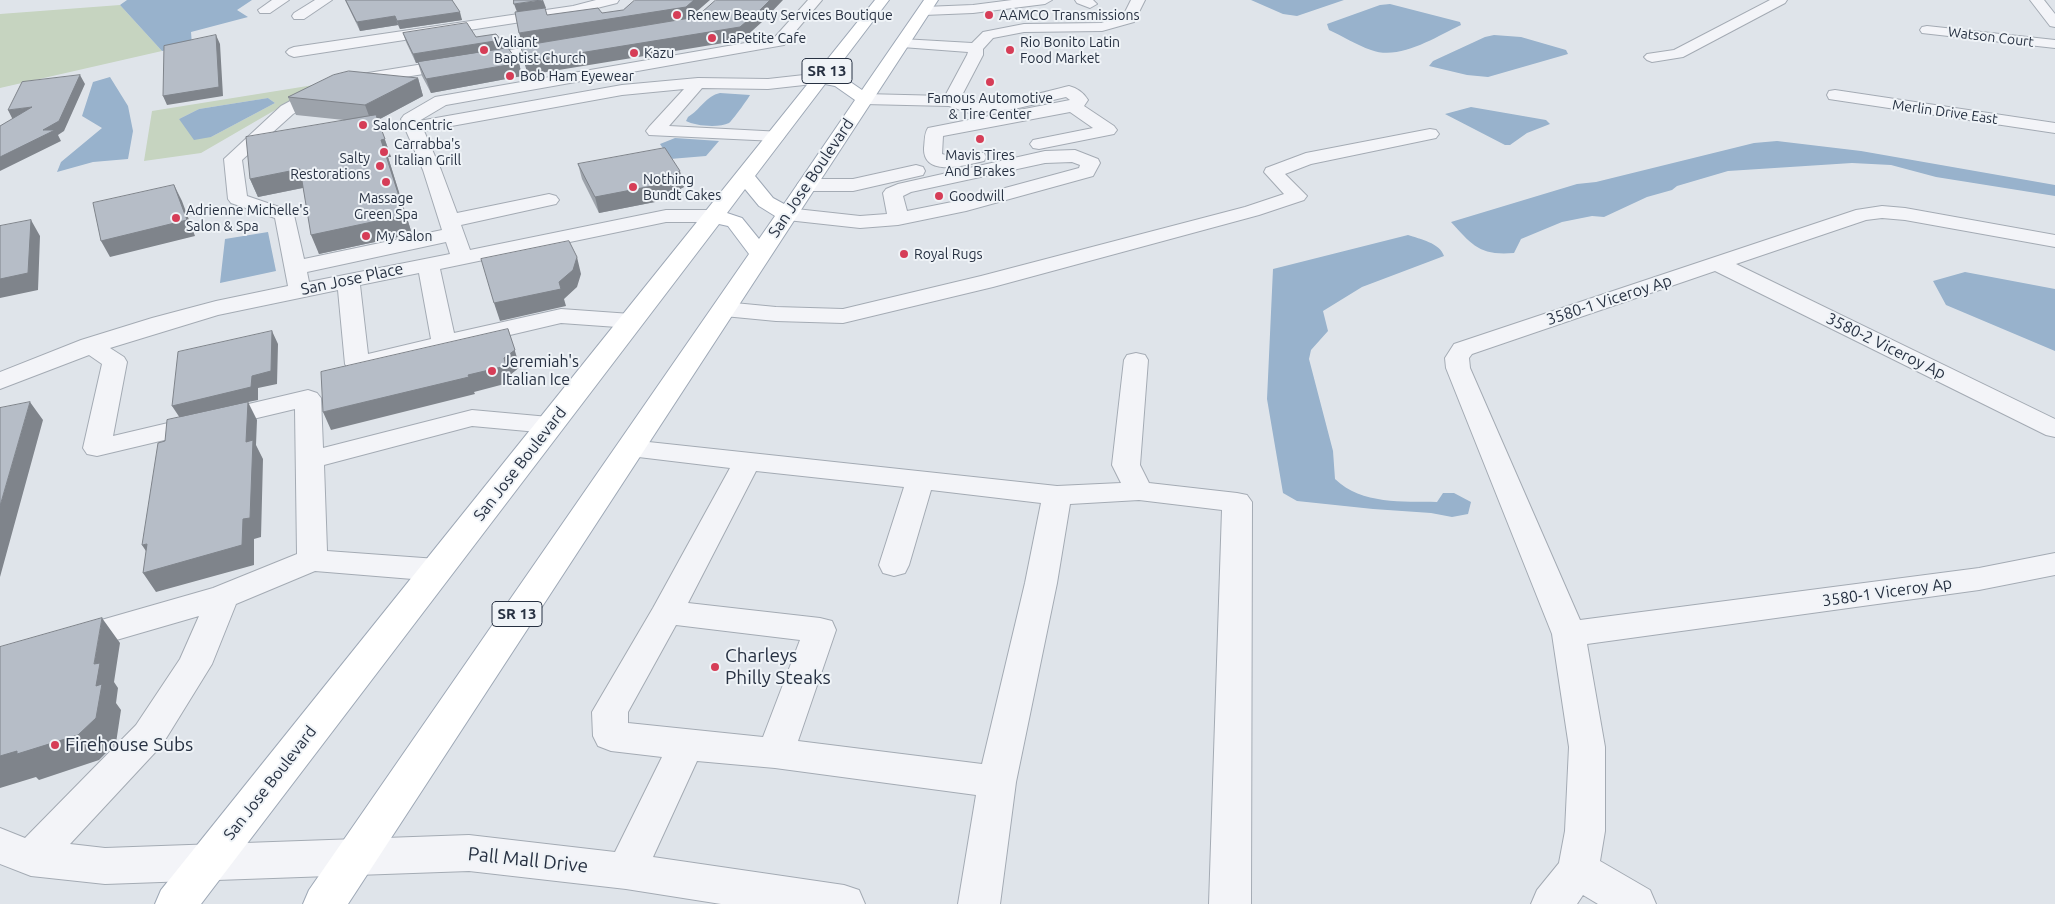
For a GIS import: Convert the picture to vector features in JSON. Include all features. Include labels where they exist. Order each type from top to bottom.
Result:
[{"type":"main road","name":"San Jose Boulevard","points":[[176,904],[882,0]]},
{"type":"main road","name":"San Jose Boulevard","points":[[324,904],[927,5]]},
{"type":"main road","points":[[822,78],[840,82],[864,99]]},
{"type":"main road","points":[[745,177],[766,202],[787,214]]},
{"type":"main road","points":[[714,216],[735,222],[760,255]]},
{"type":"street","points":[[265,10],[282,0]]},
{"type":"street","points":[[299,16],[325,0]]},
{"type":"street","points":[[294,52],[573,10],[612,0]]},
{"type":"street","points":[[414,128],[622,90],[689,71],[779,42],[815,0]]},
{"type":"street","points":[[927,5],[973,10],[1045,0]]},
{"type":"street","points":[[951,101],[975,55],[976,48],[988,35],[1024,28],[1102,27],[1129,19],[1138,0]]},
{"type":"street","points":[[1652,57],[1678,54],[1780,0]]},
{"type":"street","points":[[2037,0],[2055,24]]},
{"type":"street","name":"Watson Court","points":[[1927,30],[2055,44]]},
{"type":"street","points":[[902,43],[976,48]]},
{"type":"street","points":[[300,290],[284,214],[238,199],[233,159],[287,110],[326,88],[368,78],[575,44]]},
{"type":"street","points":[[462,257],[432,170],[410,119],[441,102],[718,68]]},
{"type":"street","points":[[775,68],[784,68],[822,78]]},
{"type":"street","points":[[689,71],[768,84],[822,78]]},
{"type":"street","points":[[689,71],[655,131],[776,136]]},
{"type":"street","points":[[864,99],[951,101],[969,108],[1014,104],[1069,91],[1080,100],[1073,106],[934,132],[933,157],[949,163]]},
{"type":"street","name":"Merlin Drive East","points":[[1835,95],[2055,128]]},
{"type":"street","points":[[807,185],[853,185],[1108,130],[1073,106]]},
{"type":"street","points":[[724,309],[776,314],[843,316],[986,282],[1252,211],[1298,196],[1272,172],[1306,159],[1430,134]]},
{"type":"street","points":[[787,214],[860,222],[898,219],[959,207],[1086,172],[1091,163],[1075,156],[1045,157],[905,188],[893,193],[898,219]]},
{"type":"street","points":[[295,268],[452,228],[549,200]]},
{"type":"street","name":"3580-1 Viceroy Ap","points":[[1578,870],[1585,831],[1587,747],[1569,634],[1458,368],[1457,358],[1462,349],[1863,214],[1882,212],[1905,214],[2055,241]]},
{"type":"street","name":"San Jose Place","points":[[0,382],[90,345],[173,318],[348,280],[430,274],[462,257],[666,216],[714,216]]},
{"type":"street","name":"3580-2 Viceroy Ap","points":[[1718,264],[2055,429]]},
{"type":"street","points":[[430,274],[444,344]]},
{"type":"street","points":[[348,280],[356,364],[561,316],[631,321]]},
{"type":"street","points":[[90,345],[115,362],[96,448],[308,398],[312,560]]},
{"type":"street","points":[[1136,360],[1126,465],[1139,491]]},
{"type":"street","points":[[310,460],[472,418],[549,425]]},
{"type":"street","points":[[630,448],[1057,495],[1139,491],[1237,502],[1230,904]]},
{"type":"street","points":[[747,461],[667,612],[610,712],[611,736],[776,753],[997,782]]},
{"type":"street","points":[[894,565],[920,481]]},
{"type":"street","points":[[979,904],[997,782],[1041,583],[1057,495]]},
{"type":"street","points":[[46,648],[223,597],[312,560],[437,570]]},
{"type":"street","name":"3580-1 Viceroy Ap","points":[[1569,634],[1971,580],[2055,564]]},
{"type":"street","points":[[15,852],[148,735],[195,664],[223,597]]},
{"type":"street","points":[[667,612],[820,630],[776,753]]},
{"type":"street","points":[[626,871],[686,745]]},
{"type":"street","name":"Pall Mall Drive","points":[[15,852],[105,866],[469,853],[626,871],[844,904]]},
{"type":"street","points":[[1552,904],[1578,870],[1635,904]]},
{"type":"green space","points":[[120,5],[162,51],[0,88],[0,14]]},
{"type":"green space","points":[[320,84],[201,153],[144,161],[152,111]],"holes":[[[268,98],[275,103],[211,137],[179,119],[199,109]]]},
{"type":"water","points":[[127,0],[252,0],[237,10],[248,17],[191,32],[192,45],[162,51],[120,5]]},
{"type":"water","points":[[1251,0],[1344,0],[1297,16],[1283,14]]},
{"type":"water","points":[[1390,4],[1460,22],[1461,25],[1417,46],[1405,50],[1382,53],[1360,46],[1329,30],[1327,24],[1380,5]]},
{"type":"water","points":[[1494,35],[1521,37],[1566,50],[1568,54],[1488,77],[1467,75],[1429,66],[1433,61],[1485,37]]},
{"type":"water","points":[[110,77],[128,106],[133,131],[128,159],[93,162],[57,172],[61,162],[102,128],[82,116],[93,82]]},
{"type":"water","points":[[720,93],[750,95],[740,110],[725,125],[707,126],[686,121],[707,100]]},
{"type":"water","points":[[268,98],[275,103],[211,137],[194,140],[179,119],[199,109]]},
{"type":"water","points":[[1471,107],[1546,120],[1550,124],[1527,133],[1510,145],[1505,145],[1445,114]]},
{"type":"water","points":[[675,138],[719,141],[706,156],[670,159],[660,144]]},
{"type":"water","points":[[1777,141],[1861,151],[2055,185],[2055,196],[1936,177],[1891,165],[1852,163],[1728,171],[1647,197],[1604,217],[1592,216],[1562,222],[1521,239],[1514,253],[1485,251],[1471,243],[1451,222],[1577,184],[1596,182],[1754,143]]},
{"type":"water","points":[[268,232],[276,271],[220,283],[225,239]]},
{"type":"water","points":[[1408,235],[1434,245],[1444,256],[1362,287],[1323,311],[1328,331],[1311,350],[1309,359],[1333,451],[1335,479],[1358,493],[1383,500],[1437,502],[1443,493],[1454,493],[1471,502],[1468,514],[1452,517],[1431,513],[1297,501],[1283,493],[1267,399],[1273,269]]},
{"type":"water","points":[[1965,272],[2055,289],[2055,351],[1946,305],[1933,281]]},
{"type":"building","points":[[346,0],[452,0],[460,12],[397,21],[395,16],[357,22]]},
{"type":"building","points":[[514,0],[541,0],[514,4]]},
{"type":"building","points":[[635,0],[694,0],[686,7],[519,33],[515,12],[545,8],[547,15],[598,8],[602,13],[623,10]]},
{"type":"building","points":[[716,0],[770,0],[740,27],[524,62],[521,46],[696,17]]},
{"type":"building","points":[[467,23],[476,37],[496,34],[501,40],[413,54],[403,33]]},
{"type":"building","points":[[216,35],[219,87],[163,96],[164,46]]},
{"type":"building","points":[[508,48],[519,63],[426,79],[418,62]]},
{"type":"building","points":[[349,71],[418,78],[365,105],[288,97],[333,75]]},
{"type":"building","points":[[80,75],[59,121],[43,130],[55,130],[0,157],[0,126],[32,107],[8,110],[22,82]]},
{"type":"building","points":[[376,115],[385,139],[381,140],[405,215],[311,235],[300,169],[250,179],[246,137]]},
{"type":"building","points":[[665,148],[680,171],[652,186],[595,197],[578,164]]},
{"type":"building","points":[[174,185],[187,220],[101,241],[93,203]]},
{"type":"building","points":[[31,220],[28,273],[0,279],[0,226]]},
{"type":"building","points":[[569,241],[577,257],[573,270],[559,282],[561,289],[494,303],[481,259]]},
{"type":"building","points":[[508,329],[515,350],[504,358],[506,366],[468,375],[469,377],[323,412],[321,372]]},
{"type":"building","points":[[272,331],[271,371],[252,376],[251,387],[172,406],[178,352]]},
{"type":"building","points":[[30,402],[0,506],[0,408]]},
{"type":"building","points":[[248,402],[246,442],[253,440],[250,518],[243,519],[242,545],[143,573],[147,544],[142,545],[158,443],[165,441],[167,420]]},
{"type":"building","points":[[102,618],[94,664],[100,663],[96,686],[102,684],[96,718],[78,735],[17,754],[17,751],[0,756],[0,647]]},
{"type":"place","name":"Renew Beauty Services Boutique","points":[[677,15]]},
{"type":"place","name":"AAMCO Transmissions","points":[[989,15]]},
{"type":"place","name":"LaPetite Cafe","points":[[712,38]]},
{"type":"place","name":"Valiant Baptist Church","points":[[484,50]]},
{"type":"place","name":"Rio Bonito Latin Food Market","points":[[1010,50]]},
{"type":"place","name":"Kazu","points":[[634,53]]},
{"type":"place","name":"Bob Ham Eyewear","points":[[510,76]]},
{"type":"place","name":"Famous Automotive & Tire Center","points":[[990,82]]},
{"type":"place","name":"SalonCentric","points":[[363,125]]},
{"type":"place","name":"Mavis Tires And Brakes","points":[[980,139]]},
{"type":"place","name":"Carrabba's Italian Grill","points":[[384,152]]},
{"type":"place","name":"Salty Restorations","points":[[380,166]]},
{"type":"place","name":"Massage Green Spa","points":[[386,182]]},
{"type":"place","name":"Nothing Bundt Cakes","points":[[633,187]]},
{"type":"place","name":"Goodwill","points":[[939,196]]},
{"type":"place","name":"Adrienne Michelle's Salon & Spa","points":[[176,218]]},
{"type":"place","name":"My Salon","points":[[366,236]]},
{"type":"place","name":"Royal Rugs","points":[[904,254]]},
{"type":"place","name":"Jeremiah's Italian Ice","points":[[492,371]]},
{"type":"place","name":"Charleys Philly Steaks","points":[[715,667]]},
{"type":"place","name":"Firehouse Subs","points":[[55,745]]}]
